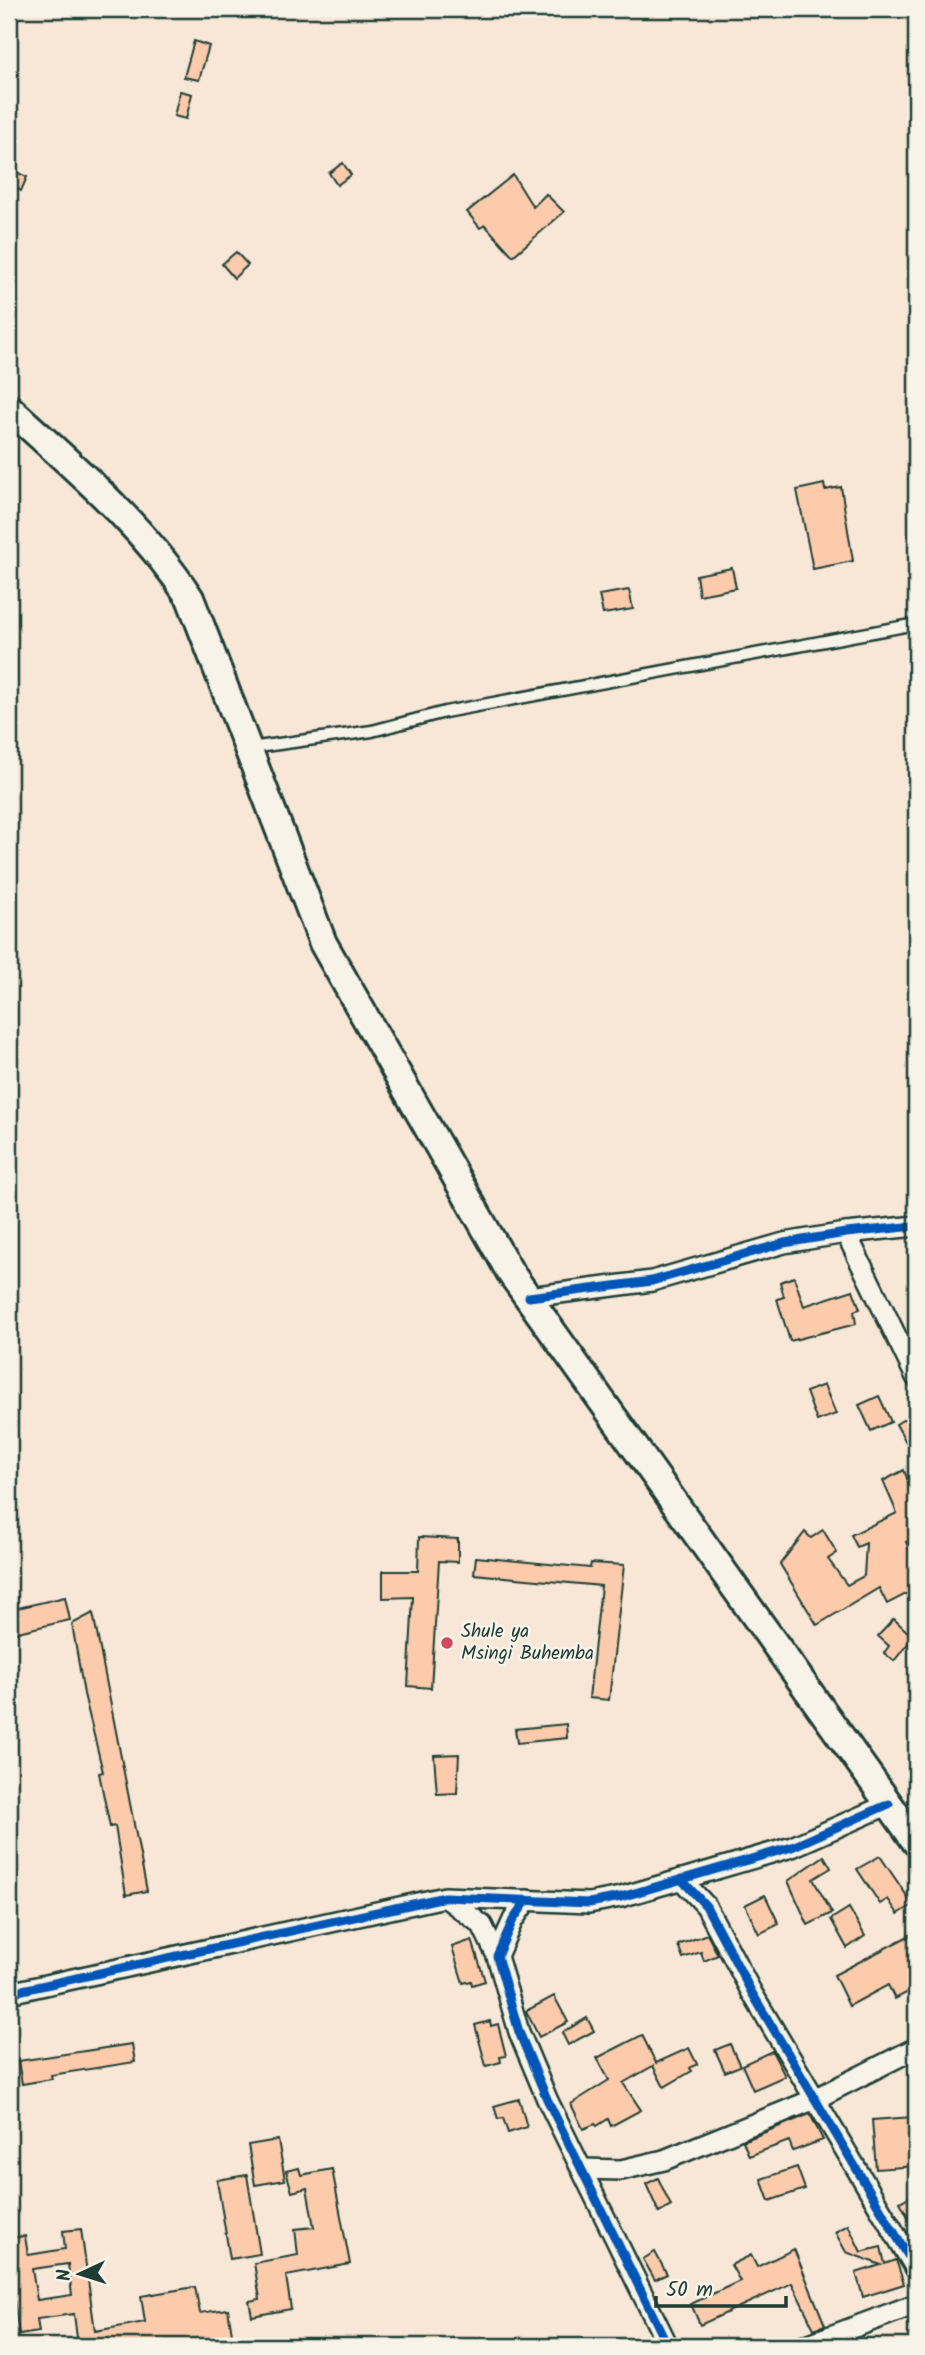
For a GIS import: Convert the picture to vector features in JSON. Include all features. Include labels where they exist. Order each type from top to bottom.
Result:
[{"type":"main road","points":[[9,408],[127,516],[165,559],[190,598],[323,943],[510,1272],[916,1842]]},
{"type":"street","points":[[529,1297],[652,1282],[783,1243],[916,1226]]},
{"type":"street","points":[[846,1233],[916,1377]]},
{"type":"street","points":[[9,1993],[445,1897],[589,1903],[792,1847],[889,1804]]},
{"type":"street","points":[[681,1879],[706,1906],[752,1993],[916,2269]]},
{"type":"street","points":[[445,1897],[482,1925],[497,1956],[519,2032],[547,2099],[668,2346]]},
{"type":"street","points":[[497,1956],[513,1920],[527,1900]]},
{"type":"street","points":[[583,2169],[621,2170],[664,2160],[815,2099],[916,2048]]},
{"type":"street","points":[[804,2346],[916,2304]]},
{"type":"lane","points":[[248,748],[372,730],[445,712],[916,624]]},
{"type":"building","points":[[194,41],[209,46],[199,80],[184,77]]},
{"type":"building","points":[[180,91],[192,94],[186,119],[174,116]]},
{"type":"building","points":[[343,163],[351,175],[337,185],[329,173]]},
{"type":"building","points":[[9,169],[27,177],[21,191],[9,185]]},
{"type":"building","points":[[513,175],[533,207],[546,194],[564,212],[513,256],[485,225],[480,228],[467,212]]},
{"type":"building","points":[[236,252],[248,265],[234,278],[222,264]]},
{"type":"building","points":[[824,484],[825,490],[841,487],[853,561],[813,569],[797,490]]},
{"type":"building","points":[[732,568],[736,588],[699,595],[696,575]]},
{"type":"building","points":[[629,590],[633,609],[603,614],[599,595]]},
{"type":"building","points":[[794,1277],[804,1306],[853,1290],[860,1309],[854,1311],[856,1324],[790,1341],[777,1299],[784,1297],[780,1282]]},
{"type":"building","points":[[824,1385],[836,1414],[817,1421],[806,1392]]},
{"type":"building","points":[[879,1396],[891,1422],[871,1431],[859,1405]]},
{"type":"building","points":[[916,1412],[916,1460],[896,1424]]},
{"type":"building","points":[[904,1470],[916,1503],[916,1537],[906,1542],[916,1562],[916,1589],[887,1604],[879,1588],[817,1625],[780,1564],[805,1532],[811,1538],[823,1530],[837,1553],[828,1559],[847,1585],[864,1576],[866,1543],[857,1547],[851,1535],[897,1513],[883,1481]]},
{"type":"building","points":[[419,1537],[458,1539],[458,1562],[439,1561],[431,1688],[408,1686],[413,1597],[383,1598],[383,1571],[418,1571]]},
{"type":"building","points":[[476,1557],[590,1568],[591,1563],[624,1565],[609,1700],[589,1698],[601,1586],[474,1574]]},
{"type":"building","points":[[65,1597],[70,1620],[9,1634],[9,1610]]},
{"type":"building","points":[[93,1613],[147,1891],[126,1895],[115,1826],[110,1827],[99,1773],[103,1772],[84,1694],[72,1624]]},
{"type":"building","points":[[894,1619],[913,1637],[894,1661],[884,1653],[889,1646],[878,1636]]},
{"type":"building","points":[[566,1724],[567,1738],[517,1743],[515,1729]]},
{"type":"building","points":[[459,1754],[457,1793],[437,1794],[434,1755]]},
{"type":"building","points":[[824,1856],[831,1868],[813,1879],[832,1913],[808,1925],[788,1881]]},
{"type":"building","points":[[880,1856],[913,1905],[898,1914],[888,1899],[880,1904],[857,1869]]},
{"type":"building","points":[[765,1895],[779,1924],[759,1934],[745,1905]]},
{"type":"building","points":[[849,1908],[865,1936],[847,1948],[831,1919]]},
{"type":"building","points":[[916,1932],[916,1969],[911,1972],[916,1988],[895,1999],[888,1985],[849,2006],[834,1975]]},
{"type":"building","points":[[707,1934],[718,1955],[704,1961],[701,1952],[683,1958],[678,1945]]},
{"type":"building","points":[[472,1940],[485,1981],[472,1985],[471,1981],[463,1983],[452,1947]]},
{"type":"building","points":[[554,1996],[568,2022],[539,2037],[526,2011]]},
{"type":"building","points":[[587,2018],[594,2031],[568,2045],[562,2033]]},
{"type":"building","points":[[490,2021],[491,2026],[498,2024],[506,2056],[500,2057],[501,2062],[486,2066],[475,2025]]},
{"type":"building","points":[[642,2035],[656,2063],[689,2048],[697,2064],[690,2068],[692,2071],[664,2087],[653,2066],[623,2083],[641,2110],[611,2126],[608,2119],[597,2126],[595,2124],[583,2129],[571,2104],[609,2080],[597,2058]]},
{"type":"building","points":[[132,2044],[135,2062],[51,2075],[52,2079],[22,2084],[18,2061]]},
{"type":"building","points":[[730,2044],[740,2066],[725,2072],[715,2050]]},
{"type":"building","points":[[772,2051],[785,2076],[753,2090],[742,2065]]},
{"type":"building","points":[[519,2099],[527,2127],[508,2133],[503,2118],[498,2119],[494,2106]]},
{"type":"building","points":[[810,2114],[823,2140],[793,2151],[789,2141],[749,2156],[743,2141]]},
{"type":"building","points":[[913,2117],[916,2166],[876,2169],[872,2120]]},
{"type":"building","points":[[278,2140],[285,2180],[255,2185],[248,2145]]},
{"type":"building","points":[[797,2167],[805,2189],[769,2201],[761,2179]]},
{"type":"building","points":[[299,2168],[301,2175],[332,2169],[350,2264],[286,2276],[291,2309],[252,2316],[249,2301],[260,2299],[254,2263],[298,2255],[295,2229],[314,2227],[307,2188],[292,2192],[286,2171]]},
{"type":"building","points":[[247,2175],[260,2254],[230,2259],[217,2180]]},
{"type":"building","points":[[658,2178],[671,2206],[659,2213],[646,2184]]},
{"type":"building","points":[[916,2193],[916,2232],[900,2202]]},
{"type":"building","points":[[848,2225],[861,2252],[881,2247],[885,2264],[896,2260],[904,2284],[863,2297],[856,2273],[881,2265],[846,2252],[835,2232]]},
{"type":"building","points":[[81,2229],[95,2331],[145,2322],[141,2296],[195,2287],[200,2313],[228,2309],[234,2346],[78,2346],[74,2314],[37,2319],[39,2332],[19,2335],[9,2261],[9,2238],[25,2236],[28,2255],[65,2249],[63,2231]],"holes":[[[68,2264],[72,2295],[37,2300],[32,2269]]]},
{"type":"building","points":[[794,2249],[825,2325],[814,2329],[792,2283],[700,2325],[691,2304],[740,2281],[731,2265],[751,2255],[757,2267]]},
{"type":"building","points":[[655,2252],[667,2274],[655,2280],[643,2259]]},
{"type":"cycle path","points":[[529,1297],[652,1281],[784,1243],[916,1226]]},
{"type":"cycle path","points":[[9,1993],[445,1897],[589,1903],[621,1897],[792,1847],[889,1804]]},
{"type":"cycle path","points":[[681,1879],[706,1906],[752,1993],[916,2269]]},
{"type":"cycle path","points":[[527,1900],[513,1920],[497,1956],[519,2032],[547,2099],[668,2346]]},
{"type":"place","name":"Shule ya Msingi Buhemba","points":[[447,1643]]}]
